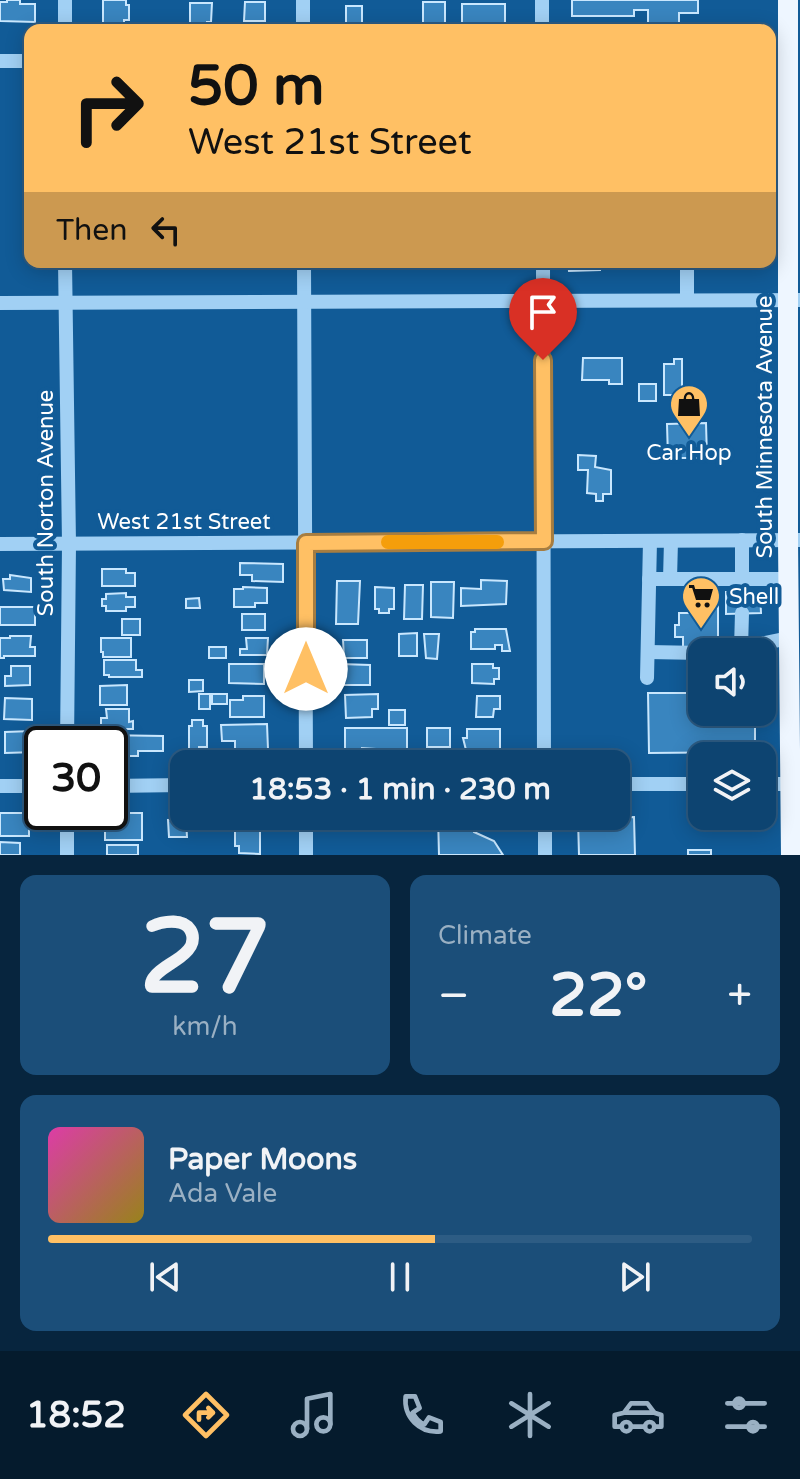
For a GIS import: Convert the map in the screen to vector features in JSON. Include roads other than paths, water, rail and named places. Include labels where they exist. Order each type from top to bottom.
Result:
[{"type":"main road","name":"South Minnesota Avenue","points":[[788,0],[794,57],[786,107],[794,152],[784,201],[794,300],[794,540],[789,638],[795,696],[796,784],[791,855]]},
{"type":"street","points":[[65,0],[65,24]]},
{"type":"street","points":[[303,0],[303,24]]},
{"type":"street","points":[[542,0],[542,24]]},
{"type":"street","points":[[0,61],[24,61]]},
{"type":"street","name":"South Norton Avenue","points":[[65,268],[69,544],[67,726]]},
{"type":"street","points":[[304,268],[306,750]]},
{"type":"street","points":[[543,268],[544,750]]},
{"type":"street","points":[[687,268],[687,300]]},
{"type":"street","points":[[0,303],[794,300]]},
{"type":"street","points":[[742,540],[742,586]]},
{"type":"street","name":"West 21st Street","points":[[0,544],[794,540]]},
{"type":"street","points":[[647,678],[650,541]]},
{"type":"street","points":[[670,579],[671,541]]},
{"type":"street","points":[[649,579],[742,586],[792,583]]},
{"type":"street","points":[[741,638],[742,613]]},
{"type":"street","points":[[776,641],[789,638]]},
{"type":"street","points":[[648,652],[688,653]]},
{"type":"street","points":[[630,784],[688,784]]},
{"type":"street","points":[[128,786],[170,785]]},
{"type":"street","points":[[0,786],[24,786]]},
{"type":"street","points":[[67,830],[67,855]]},
{"type":"street","points":[[306,830],[306,855]]},
{"type":"street","points":[[545,830],[545,855]]},
{"type":"place","name":"Car Hop","points":[[689,438]]},
{"type":"place","name":"Shell","points":[[701,630]]}]
